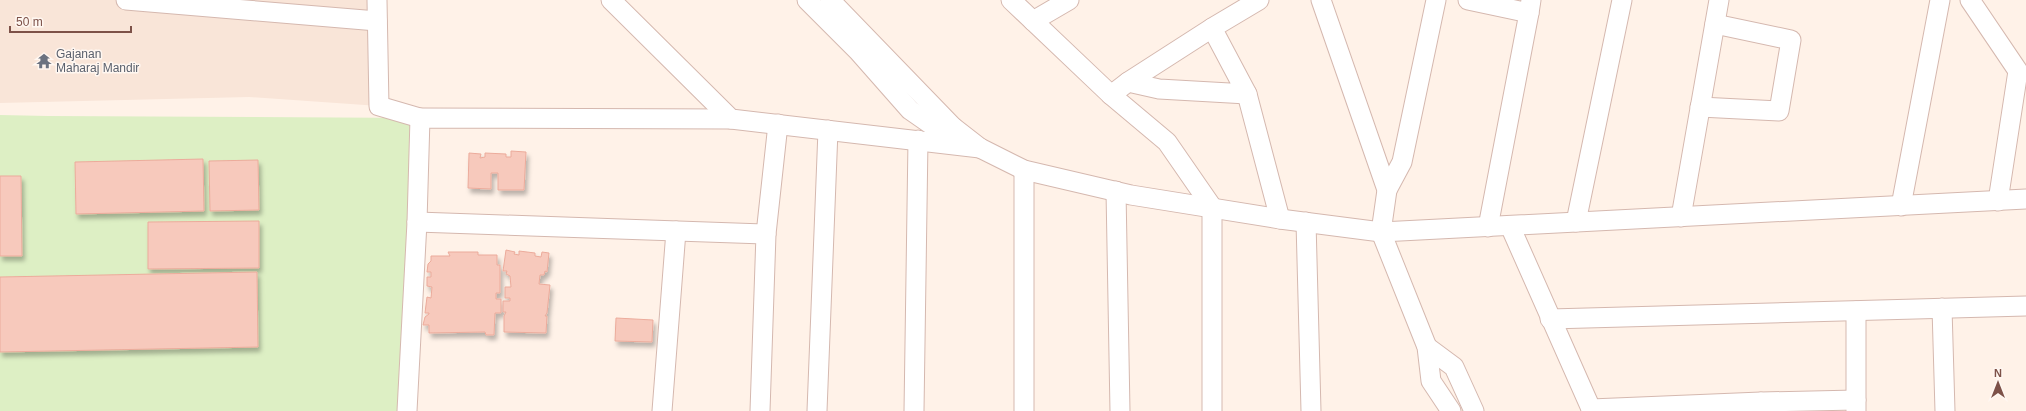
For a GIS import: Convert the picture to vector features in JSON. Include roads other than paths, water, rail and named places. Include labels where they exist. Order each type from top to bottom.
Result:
[{"type":"street","points":[[126,0],[155,1],[377,21]]},
{"type":"street","points":[[377,0],[379,106],[420,118],[731,119],[980,148]]},
{"type":"street","points":[[611,0],[731,119]]},
{"type":"street","points":[[807,0],[858,51],[910,110],[933,126],[953,127]]},
{"type":"street","points":[[830,0],[953,127],[980,148],[1024,170],[1116,191],[1280,219],[1380,232],[2026,199]]},
{"type":"street","points":[[1011,0],[1111,95],[1167,142],[1212,207],[1212,411]]},
{"type":"street","points":[[1033,21],[1069,0]]},
{"type":"street","points":[[1111,95],[1128,82],[1212,28],[1259,0]]},
{"type":"street","points":[[1322,0],[1387,190]]},
{"type":"street","points":[[1436,0],[1402,162],[1387,190],[1380,232],[1427,346],[1431,380],[1451,411]]},
{"type":"street","points":[[1468,0],[1530,7],[1488,227]]},
{"type":"street","points":[[1576,222],[1622,0]]},
{"type":"street","points":[[1681,217],[1719,0]]},
{"type":"street","points":[[1901,206],[1940,0]]},
{"type":"street","points":[[1970,0],[2022,76],[1998,201]]},
{"type":"street","points":[[1700,106],[1779,111],[1791,40],[1715,24]]},
{"type":"street","points":[[1212,28],[1247,94],[1280,219]]},
{"type":"street","points":[[1128,82],[1159,89],[1247,94]]},
{"type":"street","points":[[407,411],[417,222],[420,118]]},
{"type":"street","points":[[760,411],[766,234],[778,124]]},
{"type":"street","points":[[818,411],[828,130]]},
{"type":"street","points":[[914,411],[918,140]]},
{"type":"street","points":[[1024,170],[1024,411]]},
{"type":"street","points":[[1116,191],[1120,411]]},
{"type":"street","points":[[417,222],[766,234]]},
{"type":"street","points":[[1306,222],[1311,411]]},
{"type":"street","points":[[1510,226],[1550,319],[1592,410],[1856,405],[1856,311]]},
{"type":"street","points":[[662,411],[676,231]]},
{"type":"street","points":[[1550,319],[2026,306]]},
{"type":"street","points":[[1942,308],[1945,411]]},
{"type":"street","points":[[1427,346],[1454,367],[1468,410]]},
{"type":"place","name":"Gajanan Maharaj Mandir","points":[[44,61]]}]
